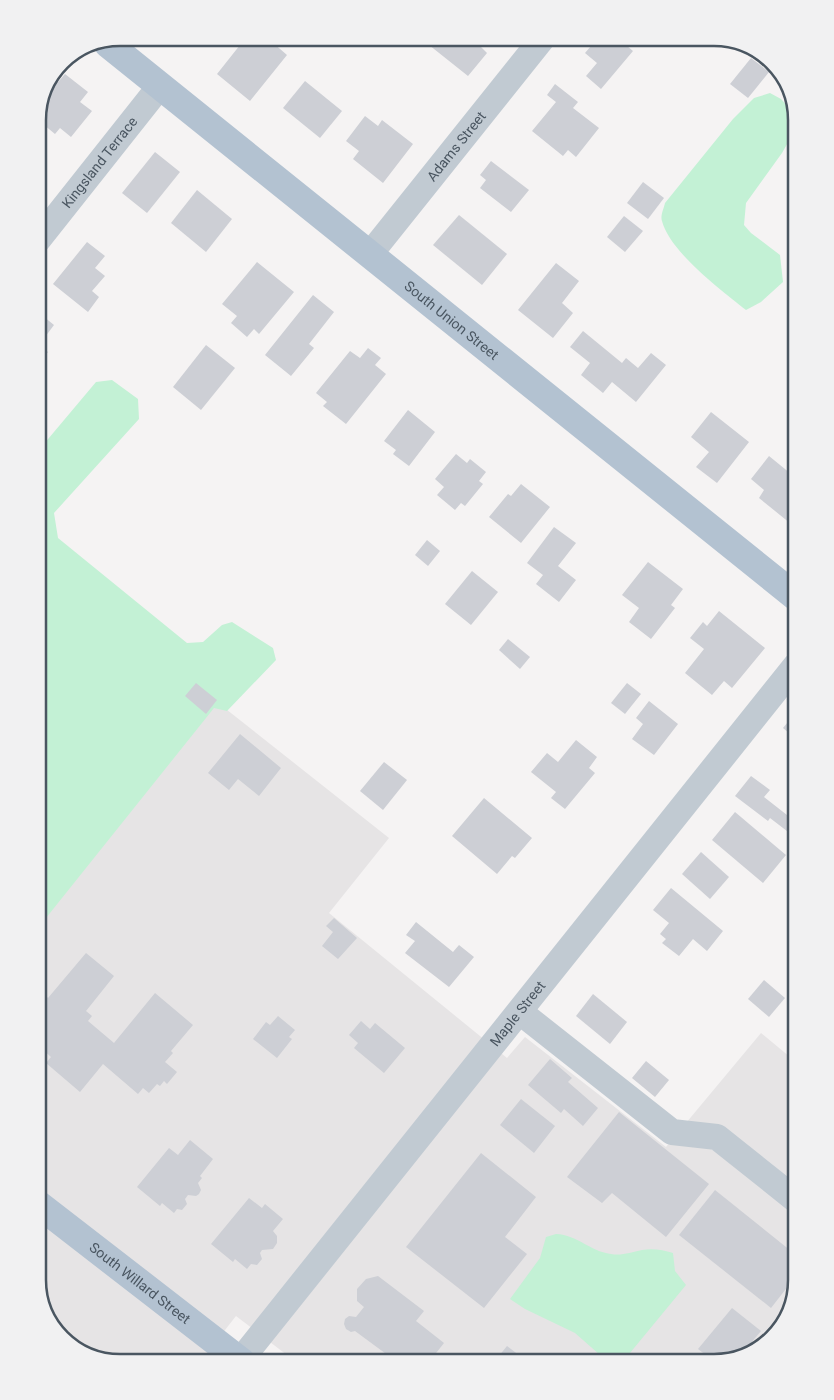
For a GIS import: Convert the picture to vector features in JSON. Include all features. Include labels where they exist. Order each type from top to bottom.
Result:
[{"type":"main road","name":"South Union Street","points":[[112,47],[788,591]]},
{"type":"main road","name":"South Willard Street","points":[[46,1210],[230,1354]]},
{"type":"street","name":"Adams Street","points":[[370,254],[536,46]]},
{"type":"street","name":"Kingsland Terrace","points":[[46,230],[160,86]]},
{"type":"street","name":"Maple Street","points":[[246,1354],[788,675]]},
{"type":"street","points":[[520,1012],[672,1132],[717,1137],[788,1194]]},
{"type":"shaded area","points":[[217,702],[389,838],[329,913],[507,1058],[525,1037],[666,1147],[761,1033],[788,1055],[788,1280],[784,1303],[780,1312],[769,1328],[755,1341],[737,1350],[714,1354],[286,1354],[236,1316],[206,1354],[116,1354],[88,1346],[72,1335],[59,1321],[50,1303],[46,1280],[46,916]]},
{"type":"green space","points":[[770,93],[781,99],[786,104],[787,111],[788,142],[746,203],[744,225],[751,233],[780,255],[783,282],[761,302],[746,310],[686,258],[667,233],[661,217],[665,203],[733,119],[754,98]]},
{"type":"green space","points":[[112,380],[138,399],[139,419],[54,513],[58,538],[187,643],[203,642],[222,625],[232,622],[273,648],[276,660],[227,711],[214,708],[46,918],[46,441],[96,382]]},
{"type":"green space","points":[[556,1234],[564,1235],[596,1250],[611,1254],[623,1254],[650,1249],[673,1253],[675,1271],[686,1285],[629,1354],[599,1354],[575,1333],[525,1309],[510,1299],[540,1258],[546,1237]]},
{"type":"building","points":[[239,46],[277,46],[287,55],[250,101],[217,74]]},
{"type":"building","points":[[430,46],[480,46],[487,53],[468,76]]},
{"type":"building","points":[[591,46],[627,46],[633,51],[601,89],[586,76],[597,63],[585,53]]},
{"type":"building","points":[[751,58],[769,72],[748,98],[730,84]]},
{"type":"building","points":[[65,74],[88,92],[80,102],[92,111],[71,137],[60,128],[55,134],[46,127],[48,106],[52,92]]},
{"type":"building","points":[[305,81],[342,111],[320,138],[283,108]]},
{"type":"building","points":[[555,84],[578,102],[573,108],[599,128],[576,157],[568,150],[563,156],[532,131],[556,102],[547,95]]},
{"type":"building","points":[[365,116],[378,126],[382,120],[413,144],[383,183],[353,159],[359,151],[346,141]]},
{"type":"building","points":[[155,152],[180,172],[147,213],[122,193]]},
{"type":"building","points":[[491,161],[529,190],[511,212],[480,188],[486,180],[480,175]]},
{"type":"building","points":[[643,182],[664,198],[648,219],[627,203]]},
{"type":"building","points":[[197,190],[232,219],[206,252],[171,223]]},
{"type":"building","points":[[459,215],[507,254],[482,285],[433,245]]},
{"type":"building","points":[[624,216],[643,231],[625,252],[607,237]]},
{"type":"building","points":[[87,242],[105,256],[95,268],[105,276],[92,291],[99,297],[88,312],[53,284]]},
{"type":"building","points":[[257,262],[294,292],[259,334],[254,329],[247,337],[231,323],[237,316],[222,304]]},
{"type":"building","points":[[556,263],[579,281],[562,303],[573,313],[553,338],[518,310]]},
{"type":"building","points":[[313,295],[334,312],[309,344],[314,348],[291,376],[265,355]]},
{"type":"building","points":[[46,318],[54,325],[46,336]]},
{"type":"building","points":[[583,331],[622,363],[626,358],[638,368],[651,353],[666,365],[636,402],[612,382],[603,393],[581,375],[590,363],[570,347]]},
{"type":"building","points":[[206,345],[235,368],[201,410],[173,387]]},
{"type":"building","points":[[368,348],[381,358],[375,365],[386,374],[346,424],[323,406],[327,402],[316,393],[350,351],[360,358]]},
{"type":"building","points":[[408,410],[435,432],[409,466],[393,454],[396,450],[384,441]]},
{"type":"building","points":[[711,412],[749,442],[717,483],[696,467],[709,452],[691,437]]},
{"type":"building","points":[[456,454],[467,463],[470,459],[486,472],[479,481],[483,484],[465,506],[461,503],[455,510],[437,495],[444,487],[435,479]]},
{"type":"building","points":[[769,456],[788,471],[788,522],[759,498],[764,490],[751,479]]},
{"type":"building","points":[[521,484],[550,507],[521,543],[489,517],[508,494],[511,496]]},
{"type":"building","points":[[554,527],[576,543],[558,566],[576,580],[559,602],[536,584],[543,575],[527,563]]},
{"type":"building","points":[[427,540],[440,551],[428,566],[415,555]]},
{"type":"building","points":[[648,562],[683,589],[671,605],[675,608],[651,639],[629,622],[639,608],[622,595]]},
{"type":"building","points":[[472,571],[498,592],[471,625],[445,604]]},
{"type":"building","points":[[719,611],[765,648],[732,688],[724,681],[712,695],[685,673],[704,649],[690,638],[703,622],[707,626]]},
{"type":"building","points":[[508,639],[530,657],[520,669],[499,650]]},
{"type":"building","points":[[196,683],[217,700],[206,714],[185,696]]},
{"type":"building","points":[[627,683],[641,694],[625,714],[611,703]]},
{"type":"building","points":[[649,701],[678,724],[654,755],[632,739],[643,724],[636,718]]},
{"type":"building","points":[[788,722],[788,732],[783,728]]},
{"type":"building","points":[[240,734],[281,768],[259,796],[238,779],[229,790],[208,773]]},
{"type":"building","points":[[576,740],[597,757],[589,768],[595,773],[565,809],[551,798],[556,792],[531,772],[547,753],[558,762]]},
{"type":"building","points":[[384,762],[407,780],[383,810],[360,791]]},
{"type":"building","points":[[751,776],[770,790],[764,797],[787,815],[788,814],[788,832],[770,818],[768,821],[735,796]]},
{"type":"building","points":[[484,798],[532,838],[515,858],[512,856],[497,874],[452,836]]},
{"type":"building","points":[[735,812],[786,855],[763,883],[712,840]]},
{"type":"building","points":[[701,852],[729,877],[710,899],[682,874]]},
{"type":"building","points":[[671,888],[723,931],[707,951],[693,939],[679,956],[662,943],[666,939],[660,934],[669,923],[653,910]]},
{"type":"building","points":[[334,918],[357,938],[338,959],[322,946],[333,932],[326,926]]},
{"type":"building","points":[[416,922],[453,952],[459,945],[474,957],[449,987],[405,953],[415,941],[406,935]]},
{"type":"building","points":[[86,953],[114,976],[86,1011],[92,1016],[88,1021],[114,1043],[155,993],[193,1025],[171,1051],[173,1053],[165,1062],[177,1072],[167,1084],[164,1081],[160,1086],[157,1084],[149,1093],[143,1088],[138,1094],[103,1064],[80,1092],[46,1063],[51,1057],[46,1052],[46,996],[48,998]]},
{"type":"building","points":[[764,980],[785,998],[769,1017],[748,999]]},
{"type":"building","points":[[593,994],[627,1022],[610,1044],[576,1016]]},
{"type":"building","points":[[278,1016],[295,1030],[289,1037],[292,1039],[277,1058],[253,1039],[266,1022],[270,1025]]},
{"type":"building","points":[[361,1021],[370,1029],[375,1023],[405,1048],[384,1073],[354,1048],[358,1043],[349,1035]]},
{"type":"building","points":[[550,1059],[572,1078],[568,1082],[598,1108],[583,1126],[564,1109],[561,1113],[528,1085]]},
{"type":"building","points":[[646,1061],[669,1080],[655,1097],[632,1078]]},
{"type":"building","points":[[521,1099],[555,1126],[534,1153],[500,1125]]},
{"type":"building","points":[[619,1112],[709,1184],[666,1237],[612,1193],[602,1203],[567,1177]]},
{"type":"building","points":[[190,1140],[213,1159],[200,1176],[202,1178],[198,1183],[201,1190],[199,1194],[196,1196],[188,1195],[185,1199],[187,1204],[182,1210],[177,1209],[174,1213],[162,1203],[160,1206],[137,1187],[169,1148],[178,1155]]},
{"type":"building","points":[[481,1153],[536,1197],[505,1237],[527,1254],[484,1308],[406,1247]]},
{"type":"building","points":[[715,1190],[788,1249],[787,1288],[771,1308],[679,1235]]},
{"type":"building","points":[[249,1198],[262,1208],[265,1204],[283,1219],[273,1231],[277,1236],[277,1243],[273,1249],[262,1250],[260,1253],[262,1259],[257,1265],[251,1264],[247,1269],[235,1259],[233,1262],[211,1244]]},
{"type":"building","points":[[378,1276],[424,1311],[416,1321],[444,1343],[435,1354],[386,1354],[355,1331],[351,1332],[346,1329],[345,1319],[349,1316],[356,1317],[364,1307],[357,1301],[357,1289],[366,1279]]},
{"type":"building","points":[[732,1308],[761,1331],[750,1344],[737,1350],[705,1354],[698,1349]]},
{"type":"building","points":[[507,1346],[518,1354],[500,1354]]}]
